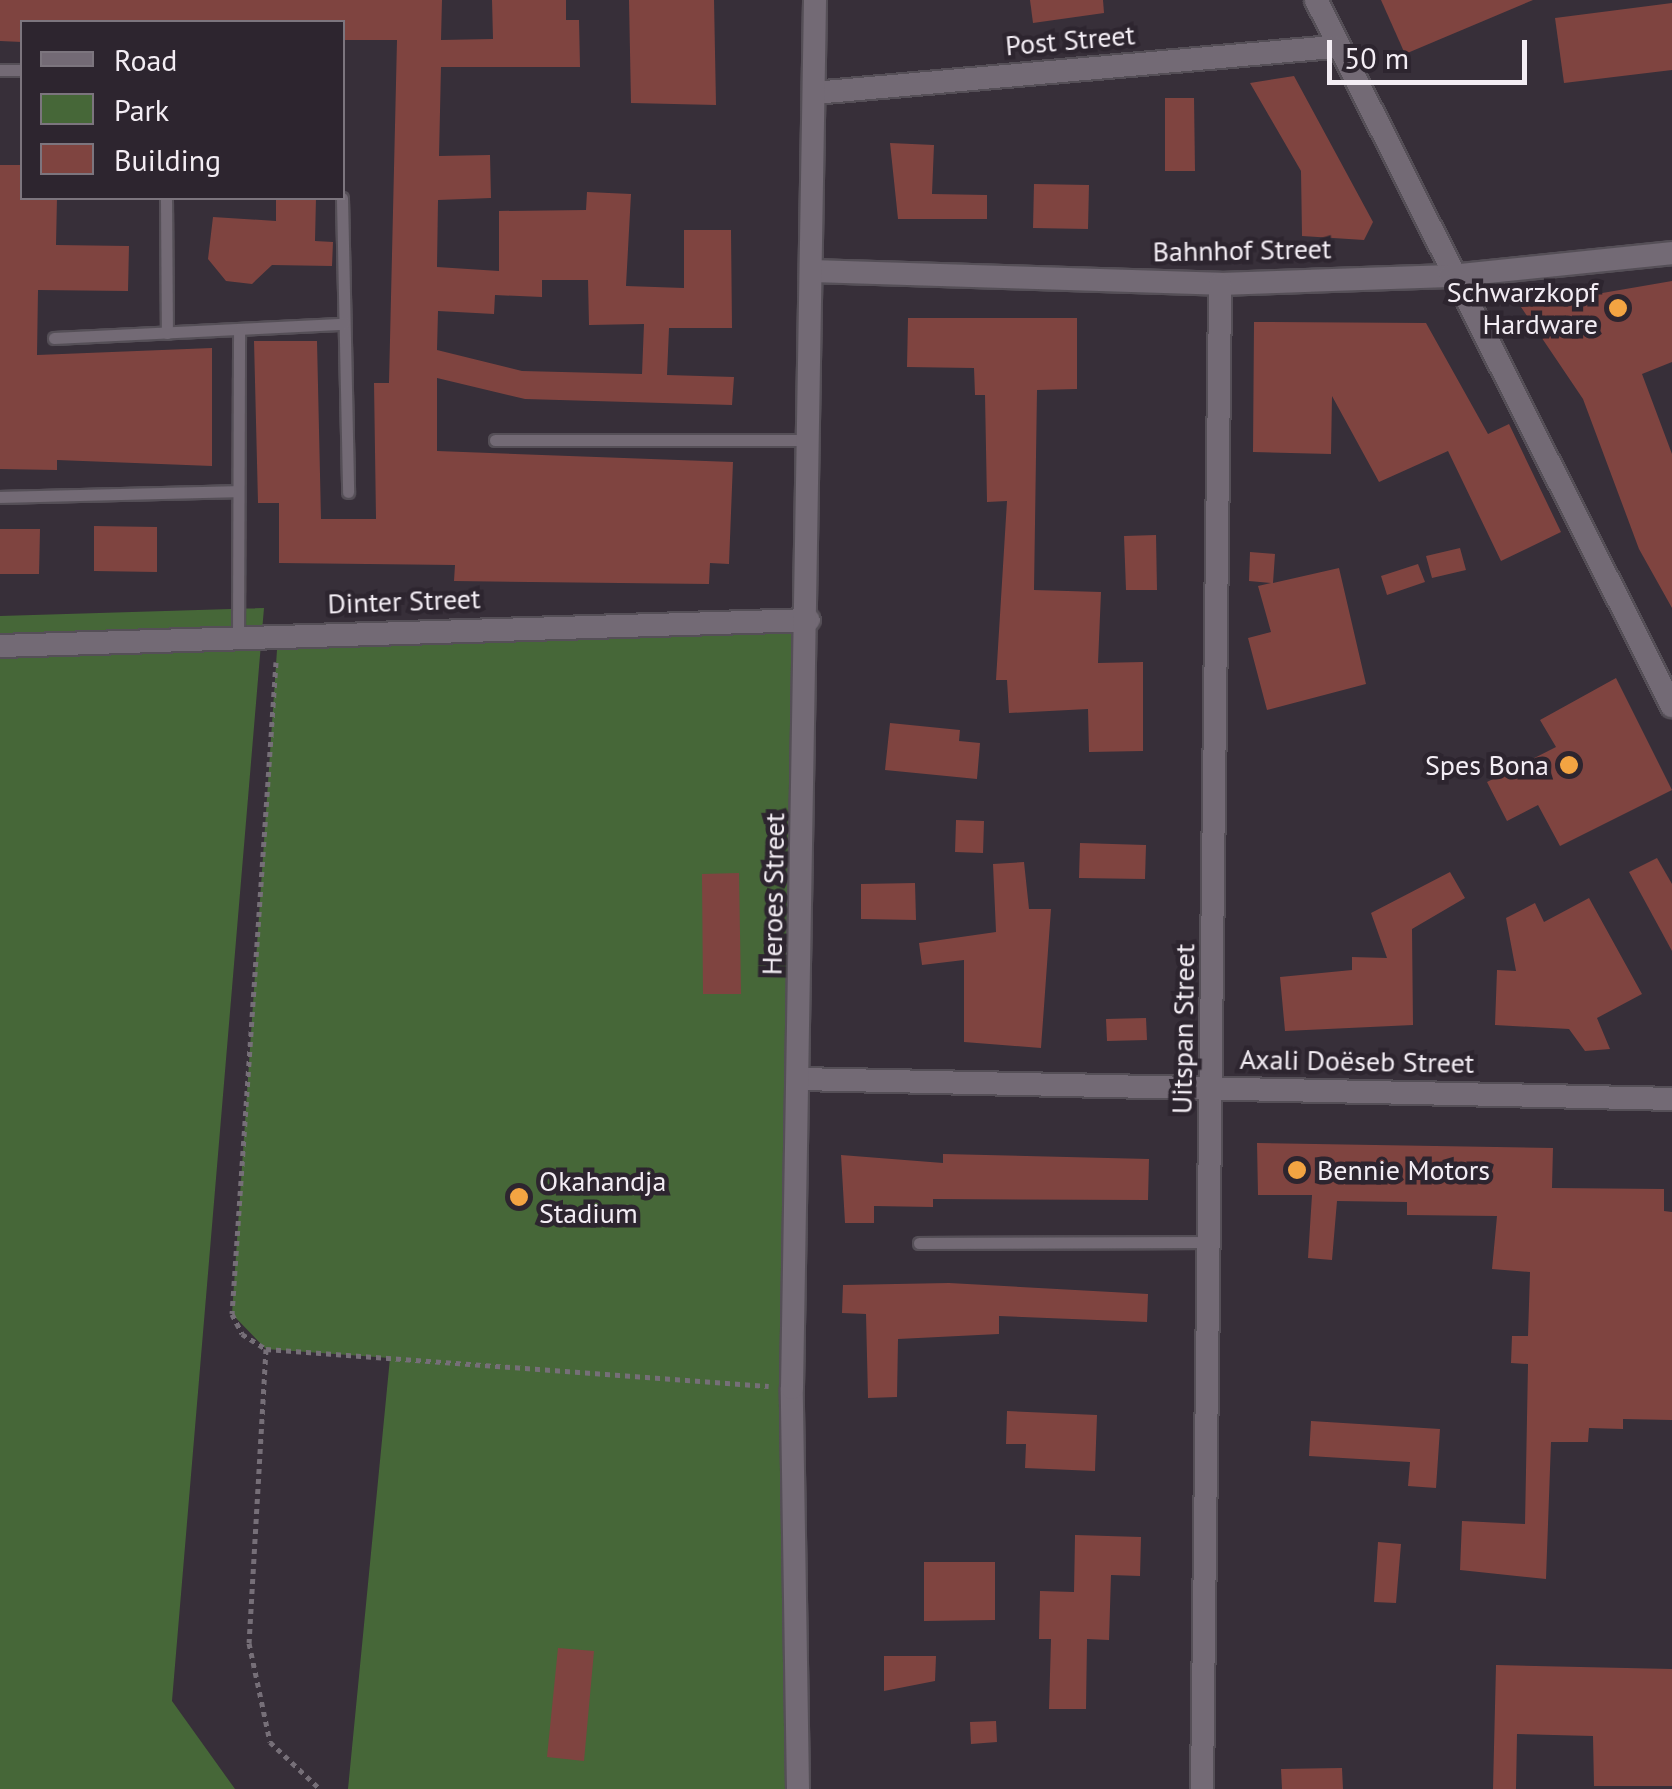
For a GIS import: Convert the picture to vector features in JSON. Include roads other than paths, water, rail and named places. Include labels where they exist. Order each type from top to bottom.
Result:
[{"type":"street","name":"Heroes Street","points":[[798,1789],[792,1388],[809,620],[815,0]]},
{"type":"street","points":[[1314,5],[1332,47],[1672,706]]},
{"type":"street","name":"Post Street","points":[[814,93],[1332,47]]},
{"type":"street","name":"Bahnhof Street","points":[[812,272],[1220,284],[1450,276],[1672,254]]},
{"type":"street","name":"Uitspan Street","points":[[1203,1785],[1220,284]]},
{"type":"street","name":"Dinter Street","points":[[0,646],[278,634],[809,620]]},
{"type":"street","name":"Axali Doëseb Street","points":[[800,1080],[1672,1099]]},
{"type":"lane","points":[[166,200],[167,333]]},
{"type":"lane","points":[[342,200],[348,492]]},
{"type":"lane","points":[[54,338],[344,324]]},
{"type":"lane","points":[[238,330],[238,636]]},
{"type":"lane","points":[[494,440],[810,440]]},
{"type":"lane","points":[[0,497],[238,491]]},
{"type":"lane","points":[[919,1244],[1208,1242]]},
{"type":"place","name":"Schwarzkopf Hardware","points":[[1618,308]]},
{"type":"place","name":"Spes Bona","points":[[1569,765]]},
{"type":"place","name":"Bennie Motors","points":[[1297,1170]]},
{"type":"place","name":"Okahandja Stadium","points":[[519,1197]]}]
